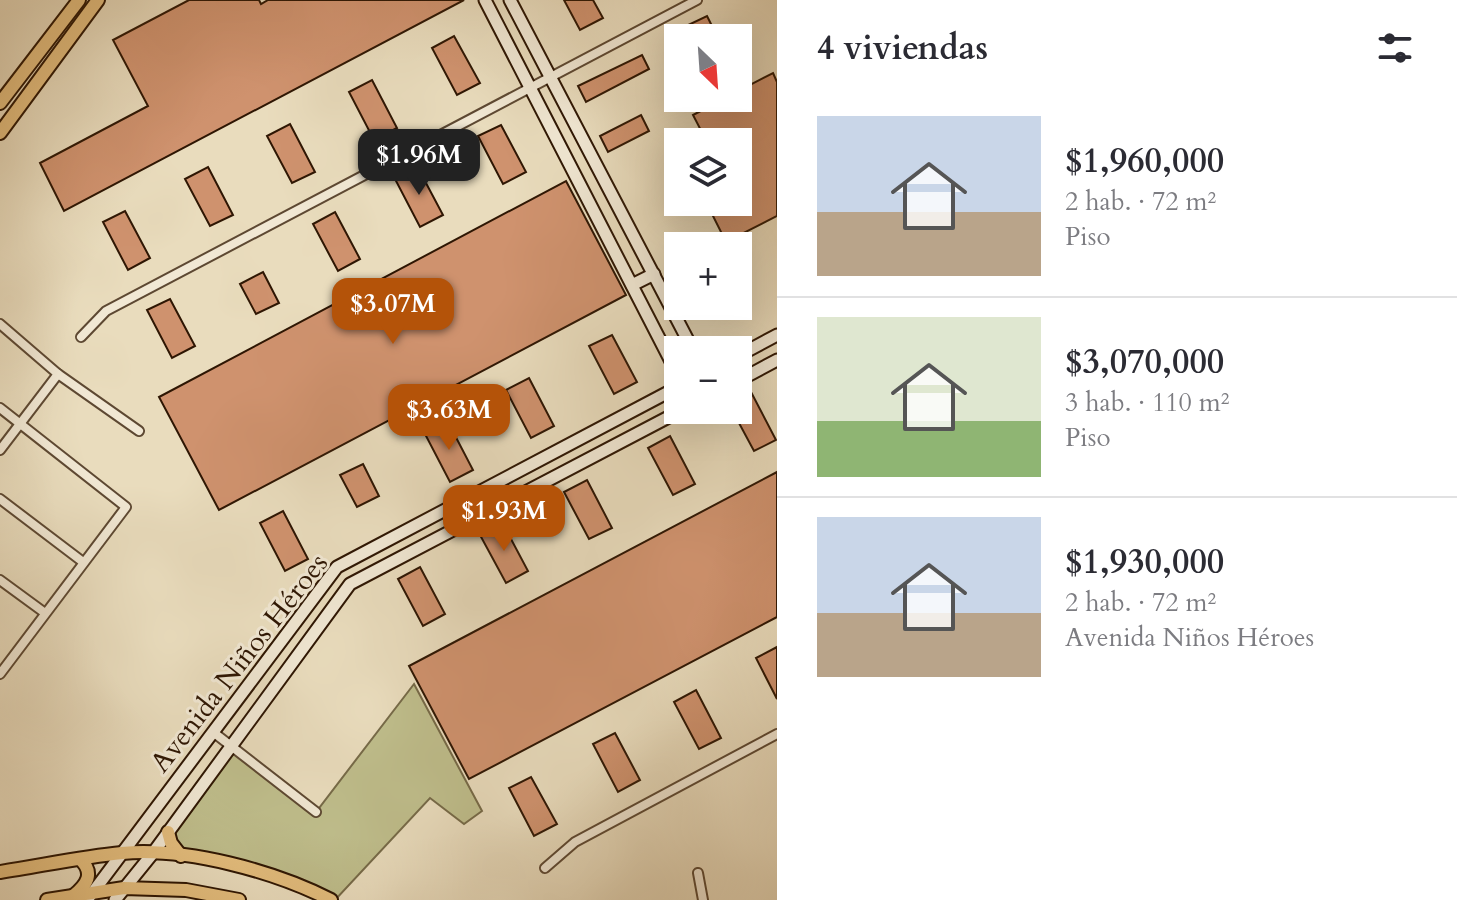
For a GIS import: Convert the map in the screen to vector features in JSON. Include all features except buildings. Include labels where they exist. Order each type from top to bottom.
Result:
[{"type":"main road","points":[[0,103],[79,0]]},
{"type":"main road","points":[[0,133],[98,0]]},
{"type":"main road","points":[[485,0],[664,348]]},
{"type":"main road","points":[[510,0],[686,336]]},
{"type":"main road","points":[[584,193],[605,181]]},
{"type":"main road","points":[[632,285],[654,274]]},
{"type":"main road","points":[[752,348],[777,335]]},
{"type":"main road","points":[[752,373],[777,360]]},
{"type":"main road","name":"Avenida Niños Héroes","points":[[90,896],[337,567],[664,394]]},
{"type":"main road","name":"Avenida Niños Héroes","points":[[115,900],[153,853],[350,584],[664,419]]},
{"type":"main road","points":[[525,468],[528,491]]},
{"type":"main road","points":[[337,567],[350,584]]},
{"type":"main road","points":[[168,832],[173,847],[181,856]]},
{"type":"main road","points":[[0,872],[124,853],[153,853],[265,873],[331,900]]},
{"type":"main road","points":[[60,898],[82,889],[89,876],[80,859]]},
{"type":"main road","points":[[60,898],[90,896],[124,888],[186,890],[239,900]]},
{"type":"street","points":[[81,337],[106,311],[697,0]]},
{"type":"street","points":[[0,324],[58,374],[139,431]]},
{"type":"street","points":[[0,450],[58,374]]},
{"type":"street","points":[[0,408],[126,507],[1,672]]},
{"type":"street","points":[[0,499],[83,562]]},
{"type":"street","points":[[0,580],[45,613]]},
{"type":"street","points":[[213,732],[316,812]]},
{"type":"street","points":[[545,868],[575,842],[777,734]]},
{"type":"street","points":[[698,873],[703,900]]},
{"type":"shaded area","points":[[414,684],[482,811],[464,824],[430,798],[335,900],[286,881],[181,856],[169,839],[230,746],[316,812]]}]
